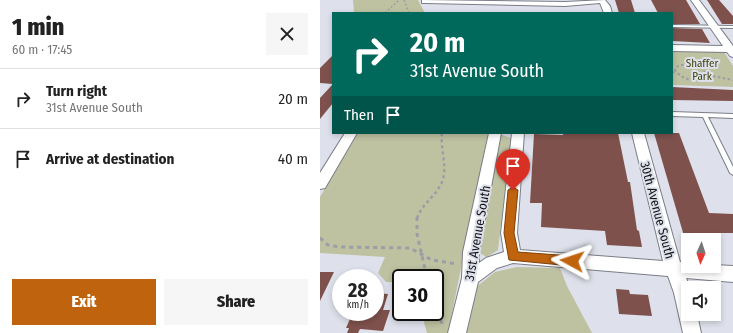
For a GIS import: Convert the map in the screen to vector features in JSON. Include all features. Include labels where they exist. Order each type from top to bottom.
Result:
[{"type":"street","points":[[425,3],[533,2],[565,4],[601,0],[606,6],[608,12]]},
{"type":"street","points":[[695,0],[732,51]]},
{"type":"street","points":[[673,48],[732,51]]},
{"type":"street","points":[[320,184],[350,134]]},
{"type":"street","name":"31st Avenue South","points":[[453,332],[471,272],[472,252],[495,134]]},
{"type":"street","points":[[513,256],[509,233],[518,134]]},
{"type":"street","name":"30th Avenue South","points":[[638,134],[669,255],[683,293],[692,333]]},
{"type":"street","points":[[471,272],[513,256],[733,274]]},
{"type":"lane","points":[[673,26],[733,27]]},
{"type":"lane","points":[[673,114],[733,116]]},
{"type":"lane","points":[[705,115],[733,173]]},
{"type":"path","points":[[386,12],[399,0]]},
{"type":"path","points":[[404,0],[409,12]]},
{"type":"path","points":[[673,72],[676,71],[678,66],[690,64],[704,69],[708,75],[733,80]]},
{"type":"path","points":[[676,71],[683,77],[692,80],[702,79],[708,75]]},
{"type":"path","points":[[426,269],[415,221],[417,214],[437,191],[442,182],[444,168],[442,134]]},
{"type":"path","points":[[320,238],[328,245],[340,247],[410,248],[432,260],[471,272]]},
{"type":"path","points":[[441,321],[444,328],[453,332]]},
{"type":"green space","points":[[353,0],[418,0],[424,12],[354,12]]},
{"type":"green space","name":"Shaffer Park","points":[[673,51],[724,52],[733,66],[733,87],[673,85]]},
{"type":"green space","points":[[357,134],[488,134],[448,333],[427,333],[424,321],[444,321],[444,269],[392,269],[392,282],[386,282],[384,280],[384,269],[380,269],[385,257],[320,253],[320,197]]},
{"type":"green space","points":[[500,134],[511,138],[498,250],[487,257],[479,253]]},
{"type":"green space","points":[[517,267],[560,268],[567,286],[592,333],[466,333],[475,288],[495,272]]},
{"type":"building","points":[[615,0],[631,0],[635,12],[619,12]]},
{"type":"building","points":[[651,0],[686,0],[700,24],[673,24],[673,12],[657,12]]},
{"type":"building","points":[[707,0],[719,0],[733,16],[733,24],[722,24]]},
{"type":"building","points":[[673,28],[702,29],[710,43],[673,41]]},
{"type":"building","points":[[332,56],[332,84],[320,83],[320,68]]},
{"type":"building","points":[[332,85],[332,104],[320,119],[320,98]]},
{"type":"building","points":[[673,87],[733,90],[733,101],[673,100]]},
{"type":"building","points":[[679,133],[709,213],[733,214],[733,233],[683,233],[654,134]]},
{"type":"building","points":[[534,134],[618,134],[628,182],[630,182],[637,230],[639,231],[642,247],[607,245],[605,231],[541,227],[542,203],[530,203]]},
{"type":"building","points":[[320,272],[332,272],[332,276],[320,301]]},
{"type":"building","points":[[616,289],[629,290],[630,294],[648,295],[652,316],[619,314]]},
{"type":"building","points":[[384,294],[388,294],[384,307]]},
{"type":"building","points":[[384,310],[390,310],[383,331],[360,329],[358,333],[347,333],[349,328],[346,328],[349,321],[384,321]]},
{"type":"route","points":[[513,190],[509,233],[513,256],[572,261]]}]
